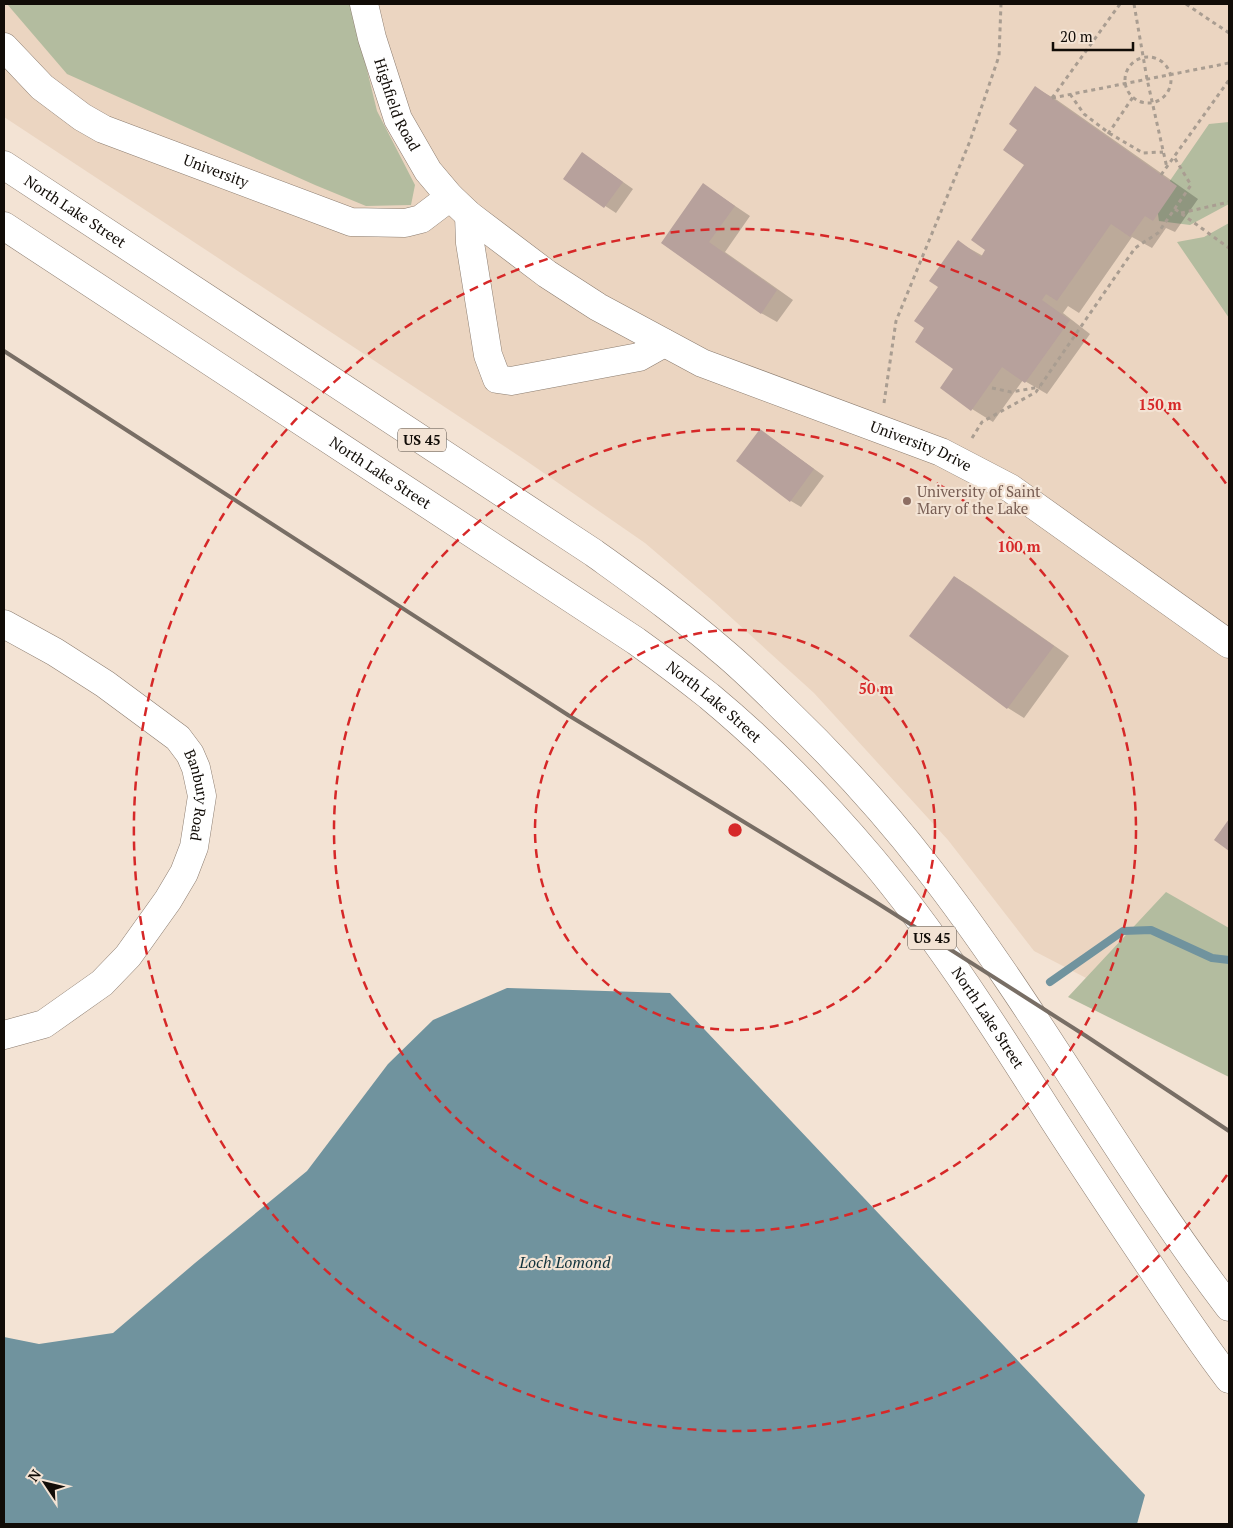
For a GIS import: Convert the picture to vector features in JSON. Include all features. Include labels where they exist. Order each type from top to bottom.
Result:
[{"type":"main road","name":"Highfield Road","points":[[364,4],[372,38],[398,119],[428,171],[459,206],[547,274],[598,307],[664,344]]},
{"type":"main road","name":"University","points":[[4,47],[42,87],[82,117],[103,129],[352,222],[405,223],[459,206]]},
{"type":"main road","name":"North Lake Street","points":[[4,165],[594,553],[680,616],[722,650],[819,743],[927,866],[997,965],[1187,1249],[1229,1307]]},
{"type":"main road","points":[[459,206],[470,244],[488,355],[497,379],[511,381],[639,357],[664,344]]},
{"type":"main road","name":"North Lake Street","points":[[4,226],[620,630],[709,696],[793,772],[820,799],[872,859],[974,996],[1152,1269],[1196,1335],[1229,1379]]},
{"type":"main road","name":"University Drive","points":[[664,344],[702,363],[941,452],[1010,488],[1229,644]]},
{"type":"main road","name":"Banbury Road","points":[[4,624],[55,652],[105,684],[178,738],[190,754],[196,768],[202,796],[194,847],[184,873],[168,900],[128,956],[102,983],[44,1024],[4,1035]]},
{"type":"path","points":[[880,430],[896,321],[970,141],[996,66],[999,56],[1001,4]]},
{"type":"path","points":[[1120,4],[1052,98],[1229,63]]},
{"type":"path","points":[[1134,4],[1143,58],[1154,102],[1166,168]]},
{"type":"path","points":[[1186,4],[1229,33]]},
{"type":"path","points":[[1143,58],[1155,58],[1162,61],[1170,74],[1170,88],[1166,94],[1154,102],[1146,103],[1134,97],[1127,90],[1125,84],[1129,67],[1134,62],[1143,58]]},
{"type":"path","points":[[1161,175],[1229,80]]},
{"type":"path","points":[[1070,94],[1084,114],[1108,134],[1143,153],[1163,152]]},
{"type":"path","points":[[1108,134],[1134,97]]},
{"type":"path","points":[[957,461],[982,422],[1036,392],[1135,248],[1158,233],[1192,185],[1174,157]]},
{"type":"path","points":[[1181,214],[1229,202]]},
{"type":"path","points":[[1175,209],[1229,248]]},
{"type":"path","points":[[992,388],[1011,392],[1040,387]]},
{"type":"shaded area","name":"University of Saint Mary of the Lake","points":[[4,4],[1229,4],[1229,1064],[1117,994],[1034,951],[948,840],[814,693],[713,601],[645,543],[525,460],[4,117]]},
{"type":"green space","points":[[7,4],[351,4],[377,111],[415,185],[411,205],[366,206],[67,74]]},
{"type":"green space","points":[[1229,122],[1229,204],[1190,225],[1159,221],[1156,201],[1209,124]]},
{"type":"green space","points":[[1229,223],[1229,318],[1177,242],[1204,237]]},
{"type":"green space","points":[[1166,892],[1229,928],[1229,1077],[1068,997]]},
{"type":"water","name":"Loch Lomond","points":[[507,988],[670,993],[1145,1495],[1137,1524],[4,1524],[4,1337],[39,1344],[113,1333],[307,1171],[388,1064],[433,1020]]},
{"type":"building","points":[[1035,86],[1177,186],[1153,221],[1145,216],[1130,237],[1111,224],[1057,301],[1046,294],[1042,300],[1070,320],[1025,383],[1002,367],[971,411],[940,388],[953,369],[915,342],[924,328],[914,321],[938,287],[929,281],[958,240],[981,257],[985,250],[971,240],[1024,165],[1003,150],[1017,130],[1009,124]]},
{"type":"building","points":[[582,152],[623,182],[604,208],[563,179]]},
{"type":"building","points":[[703,183],[735,206],[709,242],[777,290],[761,314],[661,243]]},
{"type":"building","points":[[760,429],[814,469],[790,502],[736,461]]},
{"type":"building","points":[[954,576],[1054,646],[1007,709],[909,636]]},
{"type":"building","points":[[1229,819],[1229,851],[1214,840]]},
{"type":"waterway","points":[[1050,982],[1123,931],[1151,930],[1212,958],[1229,960]]},
{"type":"railway","points":[[4,351],[568,715],[874,901],[1086,1036],[1229,1131]]},
{"type":"place","name":"University of Saint Mary of the Lake","points":[[907,501]]}]
